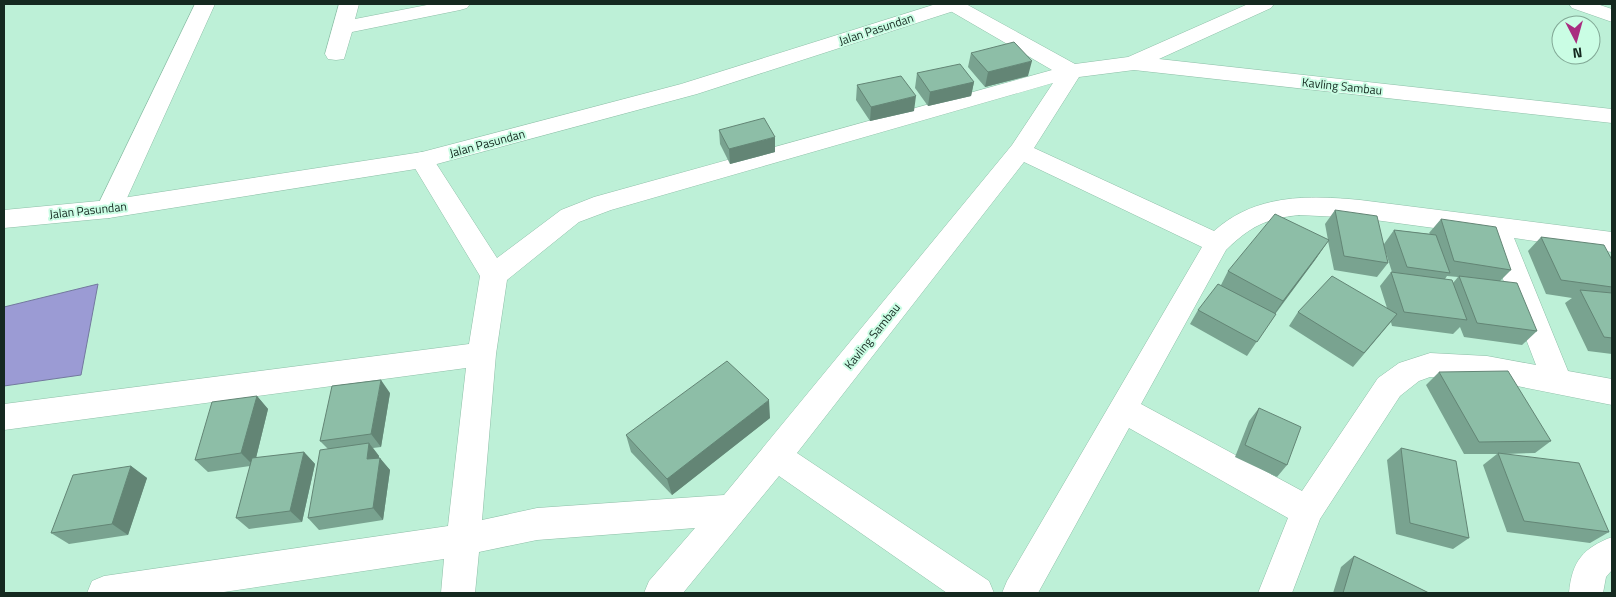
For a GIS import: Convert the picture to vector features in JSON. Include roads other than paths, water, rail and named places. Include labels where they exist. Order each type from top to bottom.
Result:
[{"type":"street","points":[[109,209],[205,4]]},
{"type":"street","points":[[336,54],[349,4]]},
{"type":"street","points":[[343,28],[460,4]]},
{"type":"street","points":[[955,4],[1072,71]]},
{"type":"street","name":"Jalan Pasundan","points":[[4,219],[109,209],[422,160],[689,89],[955,4]]},
{"type":"street","points":[[1134,63],[1264,4]]},
{"type":"street","points":[[1579,4],[1612,16]]},
{"type":"street","name":"Kavling Sambau","points":[[661,593],[732,510],[1020,152],[1072,71],[1134,63],[1612,116]]},
{"type":"street","points":[[494,275],[564,220],[594,206],[1072,71]]},
{"type":"street","points":[[1020,152],[1217,243]]},
{"type":"street","points":[[422,160],[494,275],[482,354],[458,593]]},
{"type":"street","points":[[1019,593],[1217,243],[1239,223],[1259,213],[1282,208],[1321,207],[1369,210],[1612,242]]},
{"type":"street","points":[[1496,226],[1558,383]]},
{"type":"street","points":[[4,417],[482,354]]},
{"type":"street","points":[[1275,593],[1307,511],[1389,386],[1409,372],[1430,365],[1457,365],[1487,368],[1612,392]]},
{"type":"street","points":[[1124,410],[1307,511]]},
{"type":"street","points":[[775,456],[977,593]]},
{"type":"street","points":[[104,593],[463,540],[537,524],[732,510]]},
{"type":"street","points":[[1586,593],[1592,567],[1598,559],[1612,553]]},
{"type":"water","points":[[98,284],[81,375],[4,386],[4,307]]}]
